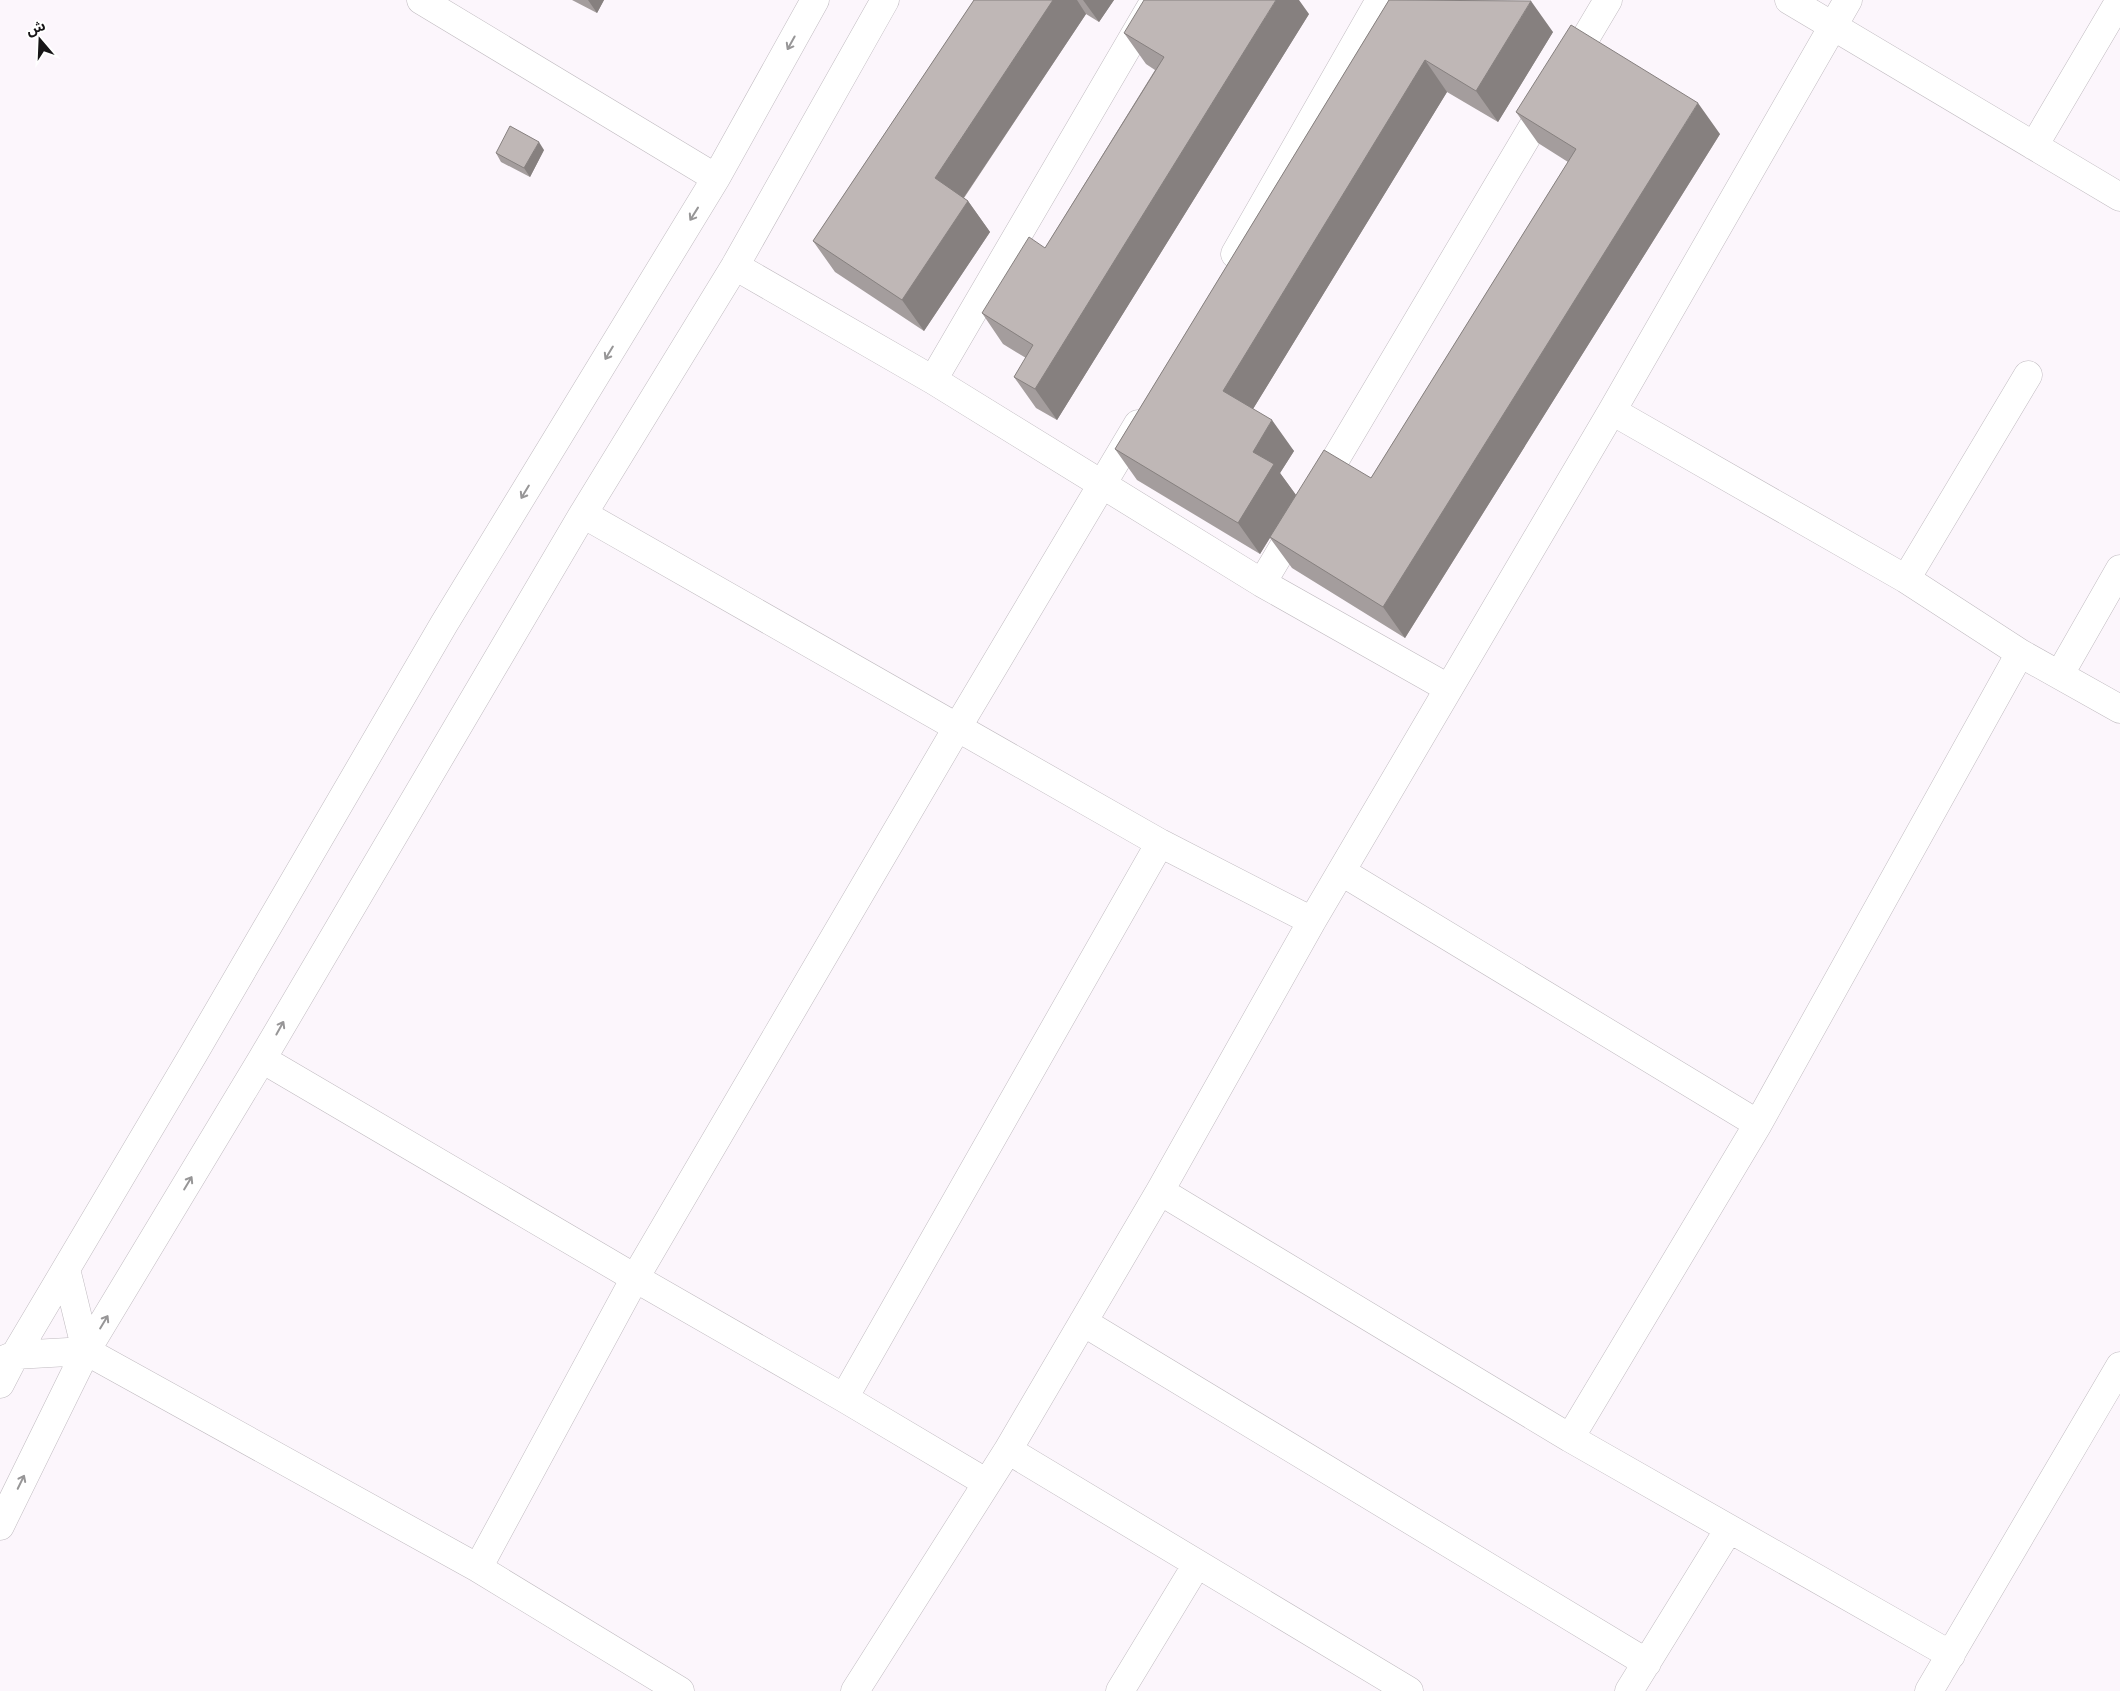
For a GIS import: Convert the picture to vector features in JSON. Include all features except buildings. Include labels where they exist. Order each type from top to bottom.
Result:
[{"type":"street","points":[[421,0],[716,178]]},
{"type":"street","points":[[0,1384],[8,1358],[66,1269],[444,624],[716,178],[815,0]]},
{"type":"street","points":[[0,1526],[86,1351],[262,1059],[583,514],[735,266],[885,0]]},
{"type":"street","points":[[933,380],[1155,0]]},
{"type":"street","points":[[1222,277],[1380,0]]},
{"type":"street","points":[[1262,583],[1608,0]]},
{"type":"street","points":[[1789,0],[2120,197]]},
{"type":"street","points":[[855,1691],[1008,1450],[1160,1191],[1312,921],[1612,411],[1848,0]]},
{"type":"street","points":[[2034,146],[2120,0]]},
{"type":"street","points":[[735,266],[933,380],[1262,583],[1448,688]]},
{"type":"street","points":[[1906,579],[2028,375]]},
{"type":"street","points":[[478,1568],[635,1278],[957,728],[1104,484],[1148,407]]},
{"type":"street","points":[[1612,411],[1906,579],[2020,653],[2120,709]]},
{"type":"street","points":[[583,514],[1160,843],[1312,921]]},
{"type":"street","points":[[2060,674],[2120,569]]},
{"type":"street","points":[[1570,1438],[1758,1124],[2020,653]]},
{"type":"street","points":[[844,1398],[1160,843]]},
{"type":"street","points":[[1342,872],[1758,1124]]},
{"type":"street","points":[[262,1059],[987,1483]]},
{"type":"street","points":[[1160,1191],[1570,1438],[1951,1655]]},
{"type":"street","points":[[66,1269],[86,1351]]},
{"type":"street","points":[[1083,1322],[1647,1663]]},
{"type":"street","points":[[8,1358],[86,1351],[478,1568],[680,1691]]},
{"type":"street","points":[[1929,1691],[2120,1366]]},
{"type":"street","points":[[1008,1450],[1197,1564],[1373,1682],[1409,1691]]},
{"type":"street","points":[[1628,1691],[1729,1529]]},
{"type":"street","points":[[1120,1691],[1197,1564]]}]
